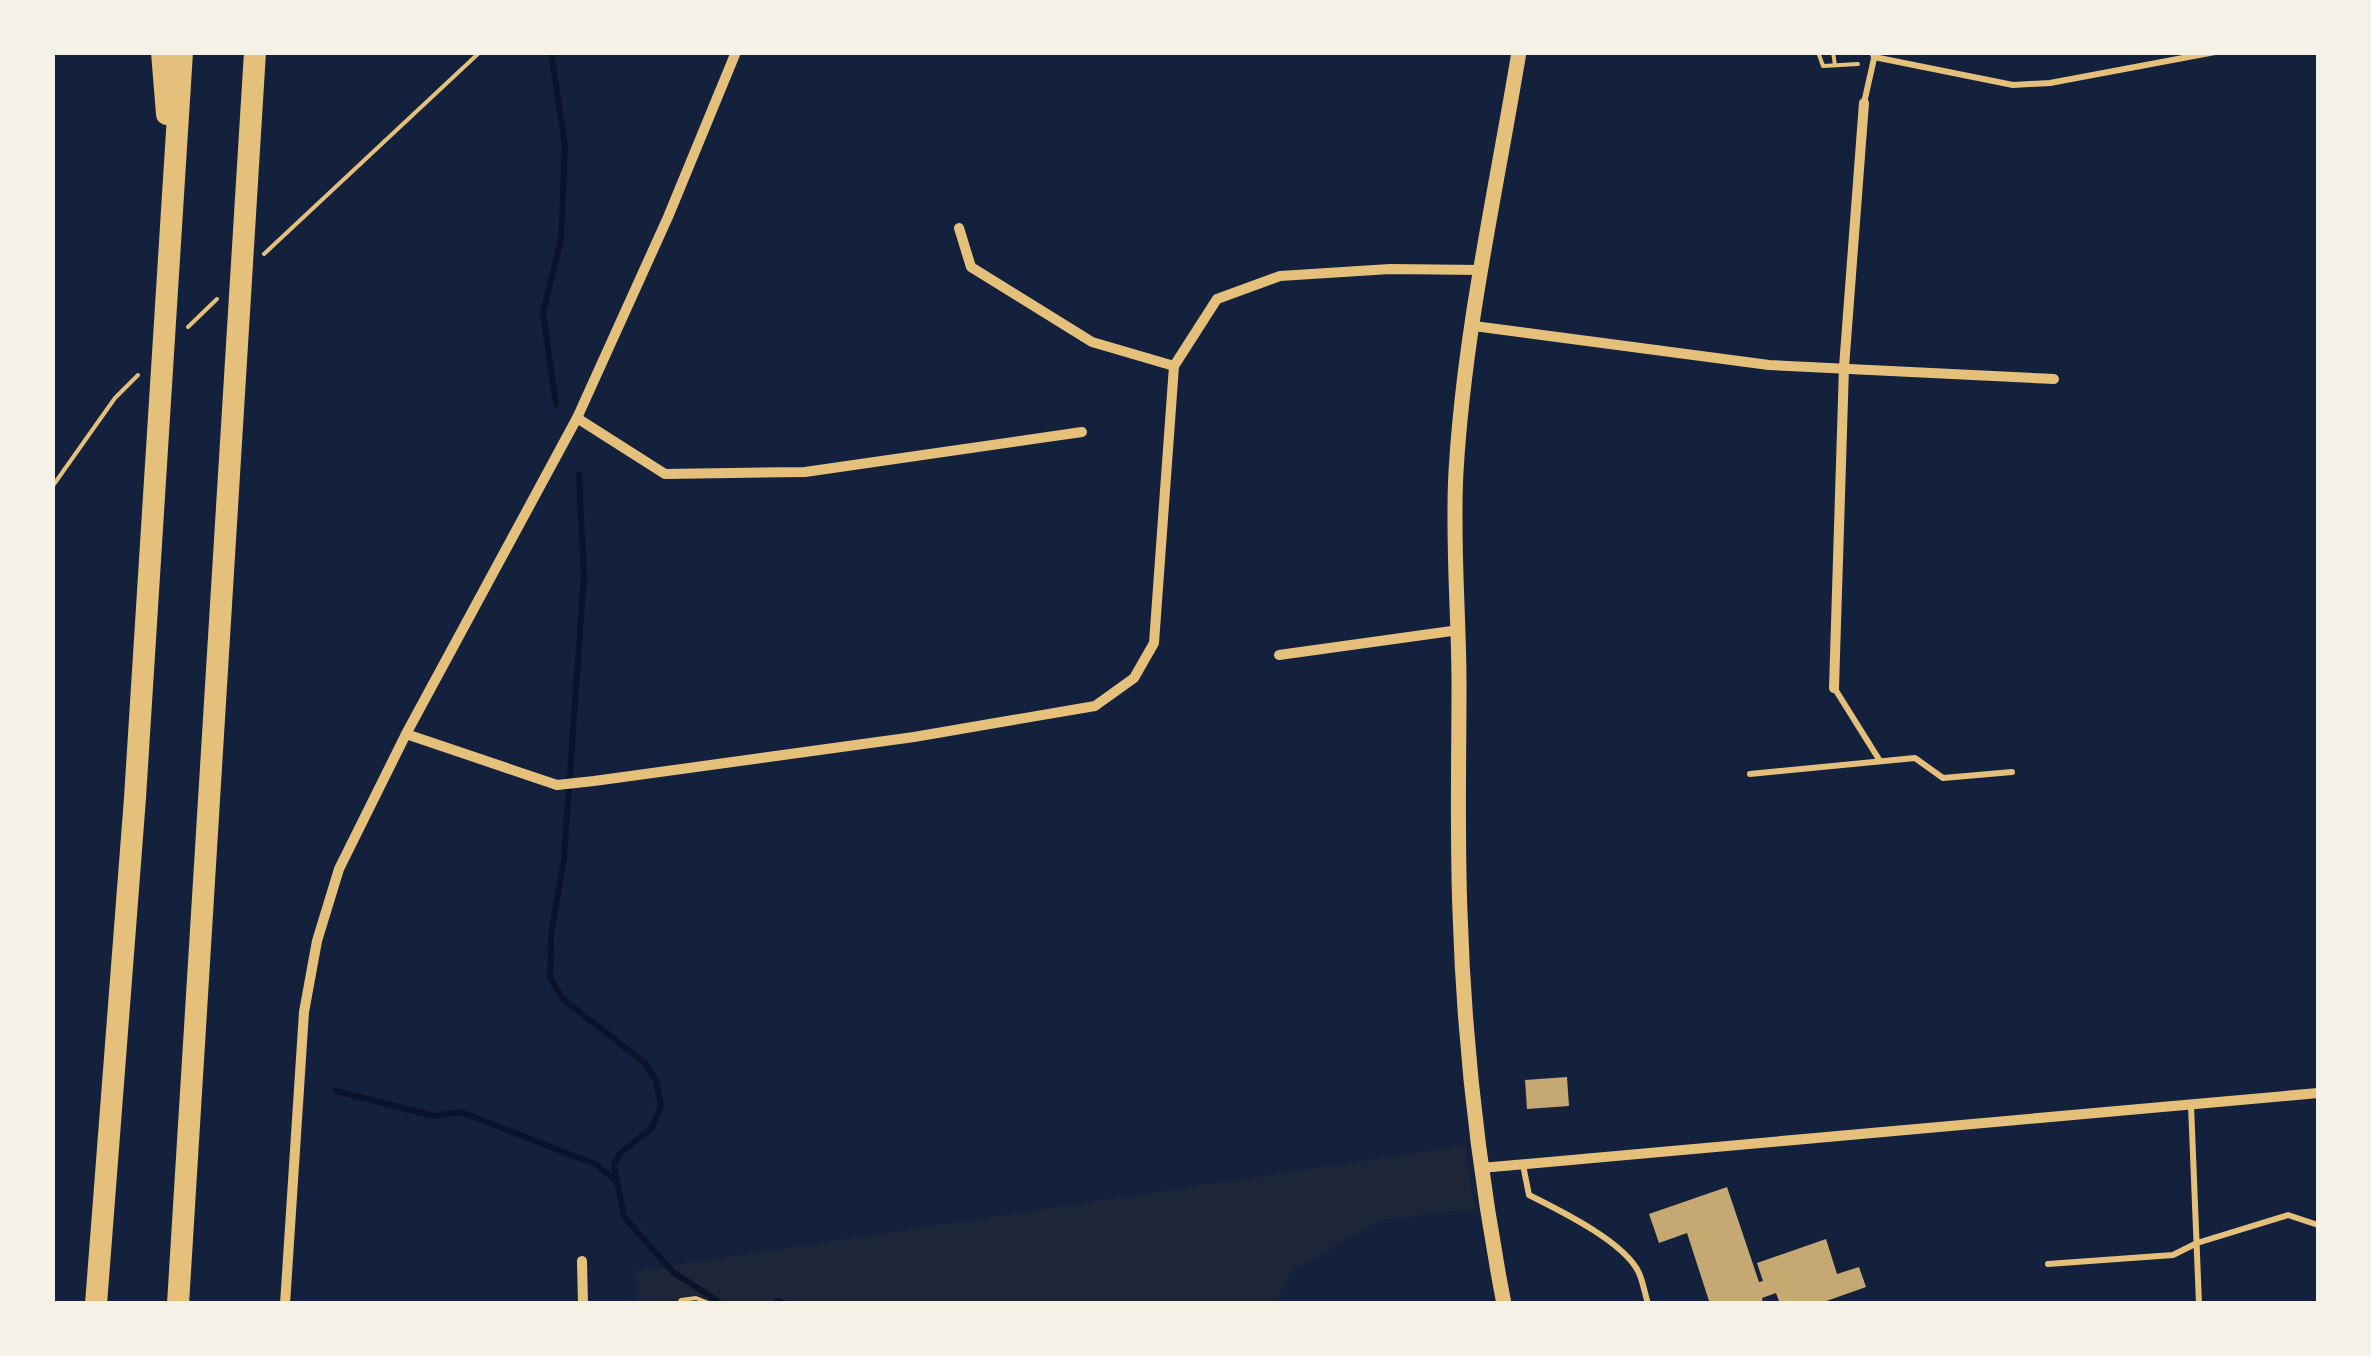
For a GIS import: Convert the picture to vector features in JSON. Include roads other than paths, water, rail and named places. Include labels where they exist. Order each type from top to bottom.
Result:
[{"type":"highway","points":[[162,52],[173,182]]},
{"type":"highway","points":[[96,1304],[135,798],[182,52]]},
{"type":"highway","points":[[178,1304],[255,52]]},
{"type":"highway","points":[[248,171],[268,52]]},
{"type":"street","points":[[284,1304],[304,1012],[317,941],[339,869],[406,734],[577,418],[668,217],[736,52]]},
{"type":"street","points":[[1498,1303],[1481,1168],[1460,912],[1456,474],[1463,398],[1519,52]]},
{"type":"street","points":[[1834,688],[1844,367],[1864,103]]},
{"type":"street","points":[[959,228],[971,267],[1092,342],[1174,366]]},
{"type":"street","points":[[406,734],[556,784],[914,737],[1095,706],[1134,678],[1154,643],[1174,366],[1217,299],[1280,276],[1483,270]]},
{"type":"street","points":[[1474,326],[1769,365],[2054,379]]},
{"type":"street","points":[[577,418],[665,474],[805,472],[1082,432]]},
{"type":"street","points":[[1279,655],[1459,630]]},
{"type":"street","points":[[1481,1168],[2318,1094]]},
{"type":"street","points":[[582,1261],[582,1304]]},
{"type":"lane","points":[[1864,103],[1873,56],[2013,85],[2050,83],[2215,52]]},
{"type":"lane","points":[[1834,688],[1880,761]]},
{"type":"lane","points":[[1750,774],[1915,758],[1944,778],[2012,772]]},
{"type":"lane","points":[[2191,1104],[2199,1304]]},
{"type":"lane","points":[[1522,1164],[1529,1195],[1617,1248],[1638,1269],[1648,1304]]},
{"type":"lane","points":[[2048,1264],[2173,1255],[2197,1243],[2288,1215],[2318,1224]]},
{"type":"waterway","points":[[551,52],[565,145],[561,239],[543,313],[556,405]]},
{"type":"waterway","points":[[579,475],[584,575],[564,859],[551,935],[550,978],[563,999],[645,1063],[656,1080],[661,1106],[652,1128],[619,1154],[614,1165],[624,1217],[673,1272],[722,1304]]},
{"type":"waterway","points":[[336,1091],[434,1116],[461,1112],[597,1165],[615,1180]]},
{"type":"waterway","points":[[774,1304],[784,1304]]}]
